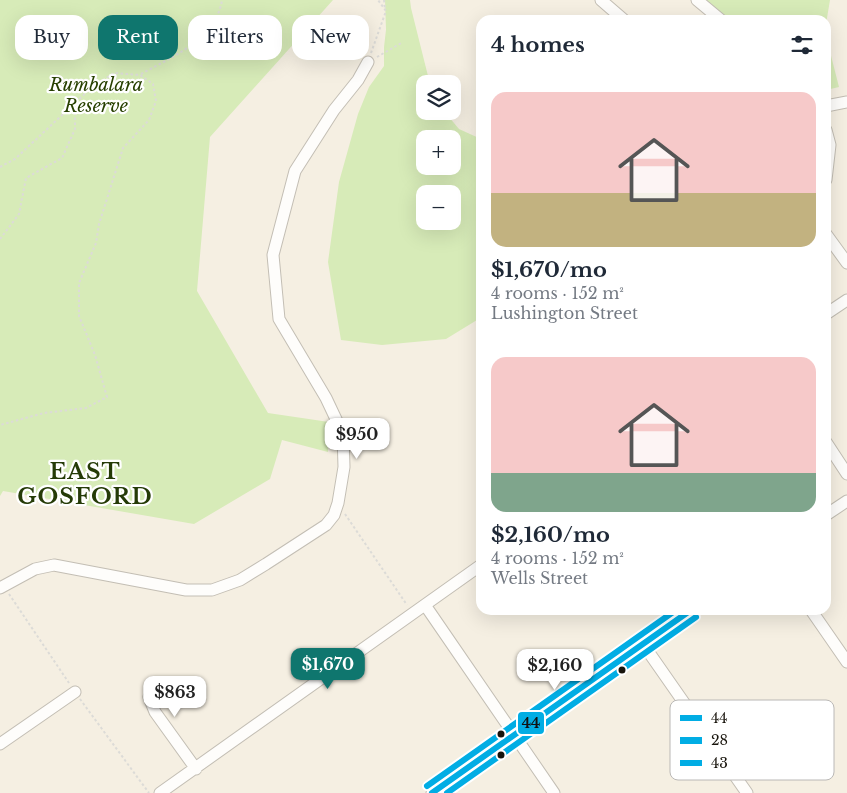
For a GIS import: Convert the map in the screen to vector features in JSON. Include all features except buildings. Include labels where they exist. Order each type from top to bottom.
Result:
[{"type":"street","points":[[602,0],[618,15]]},
{"type":"street","points":[[696,0],[715,15]]},
{"type":"street","points":[[2,587],[35,569],[54,565],[186,590],[212,590],[240,580],[326,525],[334,515],[344,467],[343,434],[326,398],[279,320],[273,255],[295,171],[334,110],[358,80],[368,62]]},
{"type":"street","points":[[831,105],[847,102]]},
{"type":"street","points":[[831,241],[847,263]]},
{"type":"street","points":[[831,311],[847,300]]},
{"type":"street","points":[[831,450],[847,474]]},
{"type":"street","points":[[831,512],[847,501]]},
{"type":"street","points":[[164,792],[476,569]]},
{"type":"street","points":[[425,605],[554,793]]},
{"type":"street","points":[[432,793],[685,615]]},
{"type":"street","points":[[814,615],[847,662]]},
{"type":"street","points":[[643,644],[682,700]]},
{"type":"street","points":[[194,686],[186,694],[174,695],[160,691],[153,692],[149,697],[155,712],[196,769]]},
{"type":"street","points":[[0,744],[75,692]]},
{"type":"street","points":[[738,780],[747,793]]},
{"type":"path","points":[[140,75],[192,45],[212,24],[222,0]]},
{"type":"path","points":[[378,0],[386,11]]},
{"type":"path","points":[[368,62],[386,11],[384,0]]},
{"type":"path","points":[[368,62],[403,42]]},
{"type":"path","points":[[0,167],[15,159],[90,89],[114,73],[140,75],[153,84],[156,101],[148,120],[123,148],[99,224],[96,243],[79,283],[79,316],[95,354],[107,397],[86,408],[44,413],[0,425]]},
{"type":"path","points":[[0,239],[19,214],[26,178],[62,158],[75,129],[75,103]]},
{"type":"path","points":[[338,503],[413,613]]},
{"type":"path","points":[[2,587],[75,692],[149,793]]},
{"type":"green space","name":"Rumbalara Reserve","points":[[0,0],[333,0],[320,15],[292,15],[292,46],[282,57],[282,15],[188,15],[188,60],[279,60],[210,137],[197,291],[268,413],[329,422],[328,452],[282,440],[270,479],[194,524],[3,491],[0,496]]},
{"type":"green space","points":[[385,0],[410,0],[428,75],[416,75],[416,120],[452,120],[459,129],[476,137],[476,321],[446,339],[382,345],[341,340],[328,262],[339,182],[358,114],[369,87],[384,66]]},
{"type":"green space","points":[[699,0],[830,0],[828,15],[717,15]]},
{"type":"green space","points":[[831,56],[839,87],[831,89]]},
{"type":"transit line","name":"43","points":[[427,786],[669,615]]},
{"type":"transit line","name":"44","points":[[432,793],[684,615]]},
{"type":"transit line","name":"28","points":[[447,793],[696,617]]},
{"type":"district","name":"EAST GOSFORD","points":[[85,484]]}]
